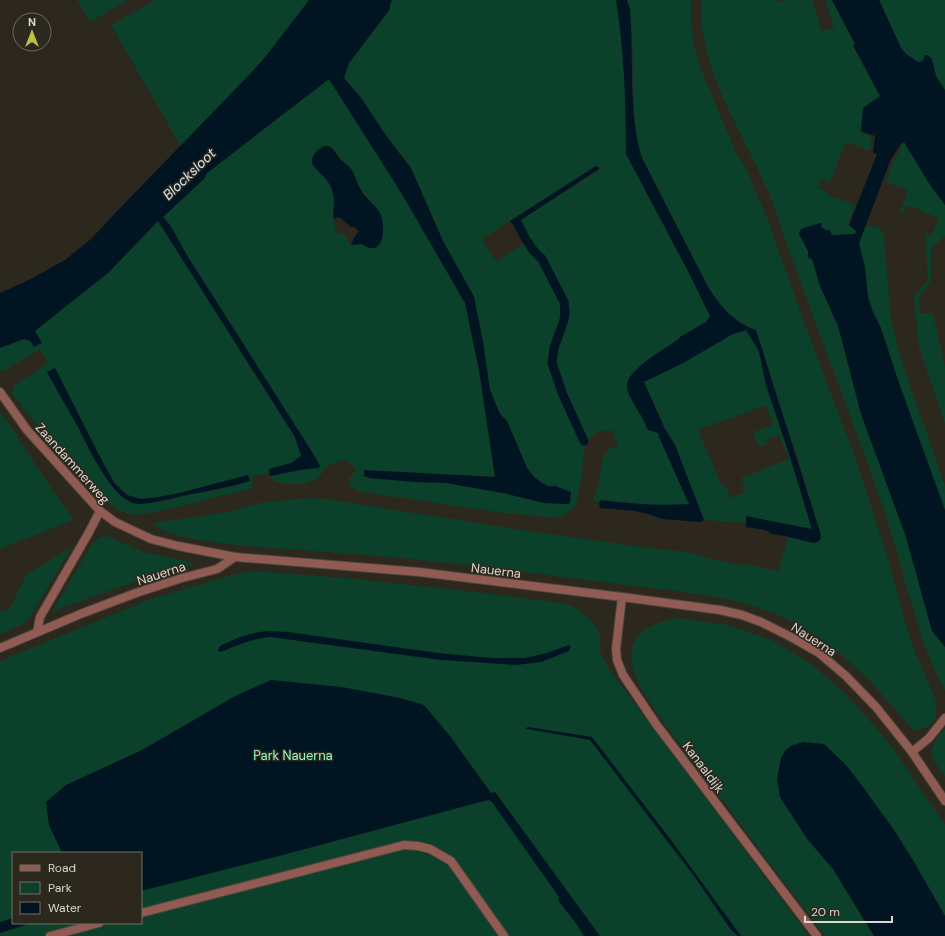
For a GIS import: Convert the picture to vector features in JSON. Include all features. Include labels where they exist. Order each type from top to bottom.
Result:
[{"type":"street","name":"Zaandammerweg","points":[[0,392],[27,430],[100,511],[115,522],[152,538],[178,546],[235,557]]},
{"type":"street","points":[[37,632],[40,617],[100,511]]},
{"type":"street","name":"Nauerna","points":[[0,648],[136,593],[182,578],[217,569],[235,557],[419,572],[732,612],[761,622],[791,637],[819,653],[846,676],[876,707],[912,752],[945,801]]},
{"type":"street","name":"Kanaaldijk","points":[[622,597],[616,649],[617,660],[623,675],[656,724],[817,936]]},
{"type":"street","points":[[912,752],[929,738],[945,718]]},
{"type":"street","points":[[142,913],[404,844],[430,849],[450,861],[504,936]]},
{"type":"street","points":[[50,936],[95,924]]},
{"type":"green space","points":[[77,0],[127,0],[90,22]]},
{"type":"green space","points":[[155,0],[311,0],[287,35],[183,150],[111,25]]},
{"type":"green space","points":[[392,0],[616,0],[622,38],[625,76],[626,154],[710,316],[706,322],[680,337],[647,361],[629,377],[627,390],[648,430],[658,433],[689,505],[651,506],[634,503],[593,501],[599,482],[603,456],[608,449],[618,446],[612,430],[597,432],[588,439],[584,451],[582,473],[576,505],[566,514],[558,518],[504,513],[361,492],[350,486],[349,479],[356,470],[348,461],[342,460],[325,467],[321,475],[304,484],[283,484],[273,480],[270,476],[319,468],[320,466],[188,257],[170,225],[163,217],[204,179],[207,173],[329,79],[402,194],[465,303],[479,370],[495,477],[364,470],[369,478],[446,483],[503,493],[544,503],[570,503],[571,498],[555,486],[548,486],[541,483],[527,468],[507,421],[500,414],[490,390],[483,342],[474,297],[443,241],[411,168],[387,137],[362,99],[344,78],[349,63],[390,9]],"holes":[[[324,146],[333,149],[341,160],[352,170],[358,185],[367,198],[377,247],[366,247],[362,244],[351,245],[344,234],[336,233],[332,190],[312,163],[314,155]],[[598,166],[599,170],[513,225],[524,244],[496,261],[482,239]]]},
{"type":"green space","points":[[627,0],[691,0],[691,23],[694,46],[702,72],[737,155],[747,171],[768,220],[804,322],[859,468],[890,566],[905,622],[916,654],[936,701],[936,717],[929,726],[918,730],[912,729],[872,683],[829,645],[796,624],[767,610],[752,605],[676,591],[452,564],[389,557],[254,547],[212,542],[167,532],[154,525],[155,523],[233,511],[260,503],[309,498],[325,499],[542,533],[686,552],[710,559],[741,565],[746,564],[778,571],[788,537],[814,543],[821,536],[796,453],[752,329],[726,312],[708,287],[642,158],[637,139],[633,99],[632,39]]},
{"type":"green space","points":[[701,0],[776,0],[777,3],[785,0],[812,0],[822,31],[834,27],[825,0],[832,0],[855,44],[853,46],[880,96],[863,108],[861,133],[872,137],[870,151],[846,142],[830,183],[822,179],[818,188],[827,192],[826,194],[855,205],[848,224],[849,225],[851,219],[866,225],[865,231],[868,225],[881,229],[884,235],[891,320],[899,353],[945,486],[945,538],[846,234],[945,634],[945,690],[933,667],[924,644],[876,486],[801,285],[774,205],[725,102],[715,77],[707,52],[702,26]]},
{"type":"green space","points":[[879,0],[945,0],[945,90],[936,76],[932,59],[924,59],[922,62],[918,62],[906,54],[901,48]]},
{"type":"green space","points":[[904,141],[945,205],[945,236],[931,248],[931,280],[919,298],[920,313],[933,313],[945,367],[945,424],[919,348],[914,297],[928,279],[925,233],[932,235],[939,218],[907,205],[904,214],[900,212],[908,190],[886,182],[894,160],[902,146],[900,145]]},
{"type":"green space","points":[[158,221],[295,437],[301,456],[291,463],[269,469],[269,473],[252,476],[253,484],[251,489],[156,512],[134,515],[120,511],[102,498],[52,443],[12,394],[13,386],[48,363],[40,349],[5,370],[0,371],[0,348],[24,339],[38,345],[42,343],[35,330],[109,272]],"holes":[[[54,368],[101,459],[122,490],[132,497],[155,498],[189,492],[248,476],[250,481],[231,487],[169,500],[160,501],[126,498],[121,495],[109,481],[90,453],[78,427],[47,372]]]},
{"type":"green space","points":[[746,330],[759,351],[766,385],[812,530],[746,517],[746,523],[704,520],[675,445],[665,429],[644,382],[683,363],[731,335]],"holes":[[[766,405],[773,425],[753,432],[759,447],[767,444],[765,440],[779,435],[789,459],[741,478],[746,491],[730,498],[725,485],[722,486],[698,430]]]},
{"type":"green space","points":[[0,412],[18,436],[17,437],[73,520],[0,549]]},
{"type":"green space","points":[[107,536],[144,552],[194,563],[194,565],[123,586],[52,612],[93,542],[101,537]]},
{"type":"green space","points":[[72,547],[29,619],[21,625],[0,634],[0,612],[10,608],[27,574]]},
{"type":"green space","name":"Park Nauerna","points":[[250,571],[346,578],[485,593],[566,604],[575,608],[584,614],[597,627],[600,635],[600,651],[608,668],[809,936],[0,936],[0,933],[28,924],[142,924],[142,852],[12,852],[12,918],[0,922],[0,661],[151,599]]},
{"type":"green space","points":[[677,618],[728,625],[775,642],[811,664],[846,694],[893,748],[945,825],[945,916],[894,830],[845,764],[824,744],[780,797],[808,840],[833,869],[874,936],[825,936],[658,715],[640,685],[632,662],[631,652],[634,643],[647,629],[666,620]]},
{"type":"green space","points":[[945,728],[945,777],[935,762],[932,748]]},
{"type":"water","name":"Blocksloot","points":[[309,0],[392,0],[390,9],[349,63],[344,78],[362,99],[387,137],[411,168],[443,241],[474,297],[483,342],[490,390],[500,414],[507,421],[527,468],[534,477],[542,483],[571,492],[570,503],[544,503],[503,493],[446,483],[415,482],[369,478],[364,476],[364,470],[495,477],[479,370],[465,303],[402,194],[329,79],[207,173],[204,179],[163,217],[170,225],[188,257],[314,455],[320,466],[319,468],[270,476],[269,469],[291,463],[301,456],[295,437],[158,221],[109,272],[35,331],[42,343],[34,347],[30,341],[24,339],[0,348],[0,293],[31,279],[65,260],[91,239],[250,74],[266,56]]},
{"type":"water","points":[[616,0],[627,0],[630,9],[633,104],[642,158],[712,294],[734,319],[756,330],[820,532],[821,538],[819,541],[814,543],[772,534],[765,530],[746,527],[746,516],[812,529],[766,385],[759,351],[746,330],[731,335],[683,363],[644,382],[665,429],[675,445],[704,520],[701,522],[662,519],[635,511],[600,508],[599,503],[601,500],[623,503],[667,505],[689,504],[658,433],[648,430],[630,397],[627,390],[627,384],[629,378],[646,361],[680,337],[706,322],[710,316],[626,154],[624,77]]},
{"type":"water","points":[[832,0],[879,0],[901,48],[906,54],[918,62],[922,61],[925,55],[928,55],[932,59],[936,76],[945,90],[945,205],[930,185],[904,142],[900,145],[891,159],[859,243],[865,267],[868,297],[881,328],[899,383],[945,510],[945,647],[932,631],[906,537],[861,414],[838,326],[820,286],[812,259],[808,258],[808,251],[799,234],[801,229],[820,223],[822,224],[821,227],[826,230],[830,230],[832,235],[855,234],[856,231],[849,225],[877,154],[873,153],[875,136],[861,131],[863,108],[880,96],[853,45],[855,44]]},
{"type":"water","points":[[324,146],[331,148],[340,159],[351,168],[362,192],[380,213],[383,234],[382,240],[375,248],[369,248],[362,244],[351,245],[359,231],[354,227],[351,227],[339,217],[333,219],[334,200],[331,186],[312,163],[314,155]]},
{"type":"water","points":[[596,166],[599,167],[599,169],[513,225],[510,221]]},
{"type":"water","points":[[55,368],[114,483],[127,495],[141,499],[152,498],[175,494],[248,475],[250,481],[145,504],[133,503],[124,498],[116,491],[100,469],[47,372]]},
{"type":"water","points":[[269,631],[288,632],[438,653],[491,658],[525,658],[547,653],[569,645],[571,647],[569,651],[541,662],[516,665],[441,660],[270,637],[251,641],[221,652],[218,651],[220,646],[238,638],[250,634]]},
{"type":"water","points":[[271,680],[342,687],[400,698],[424,705],[450,736],[491,793],[495,792],[600,936],[584,936],[558,900],[559,897],[492,802],[488,800],[142,891],[142,852],[62,852],[49,825],[46,802],[66,785],[142,750],[237,695]]},
{"type":"water","points":[[528,727],[592,737],[668,836],[741,936],[738,936],[731,930],[697,880],[590,740],[526,728]]},
{"type":"water","points":[[803,742],[824,744],[845,764],[857,779],[894,830],[945,916],[945,936],[874,936],[833,869],[808,840],[780,797],[777,779],[781,758],[785,751],[791,746]]},
{"type":"water","points":[[12,918],[12,924],[28,924],[0,933],[0,922]]},
{"type":"waterway","points":[[517,222],[533,250],[542,259],[564,302],[564,320],[554,348],[552,363],[563,395],[584,441]]}]
